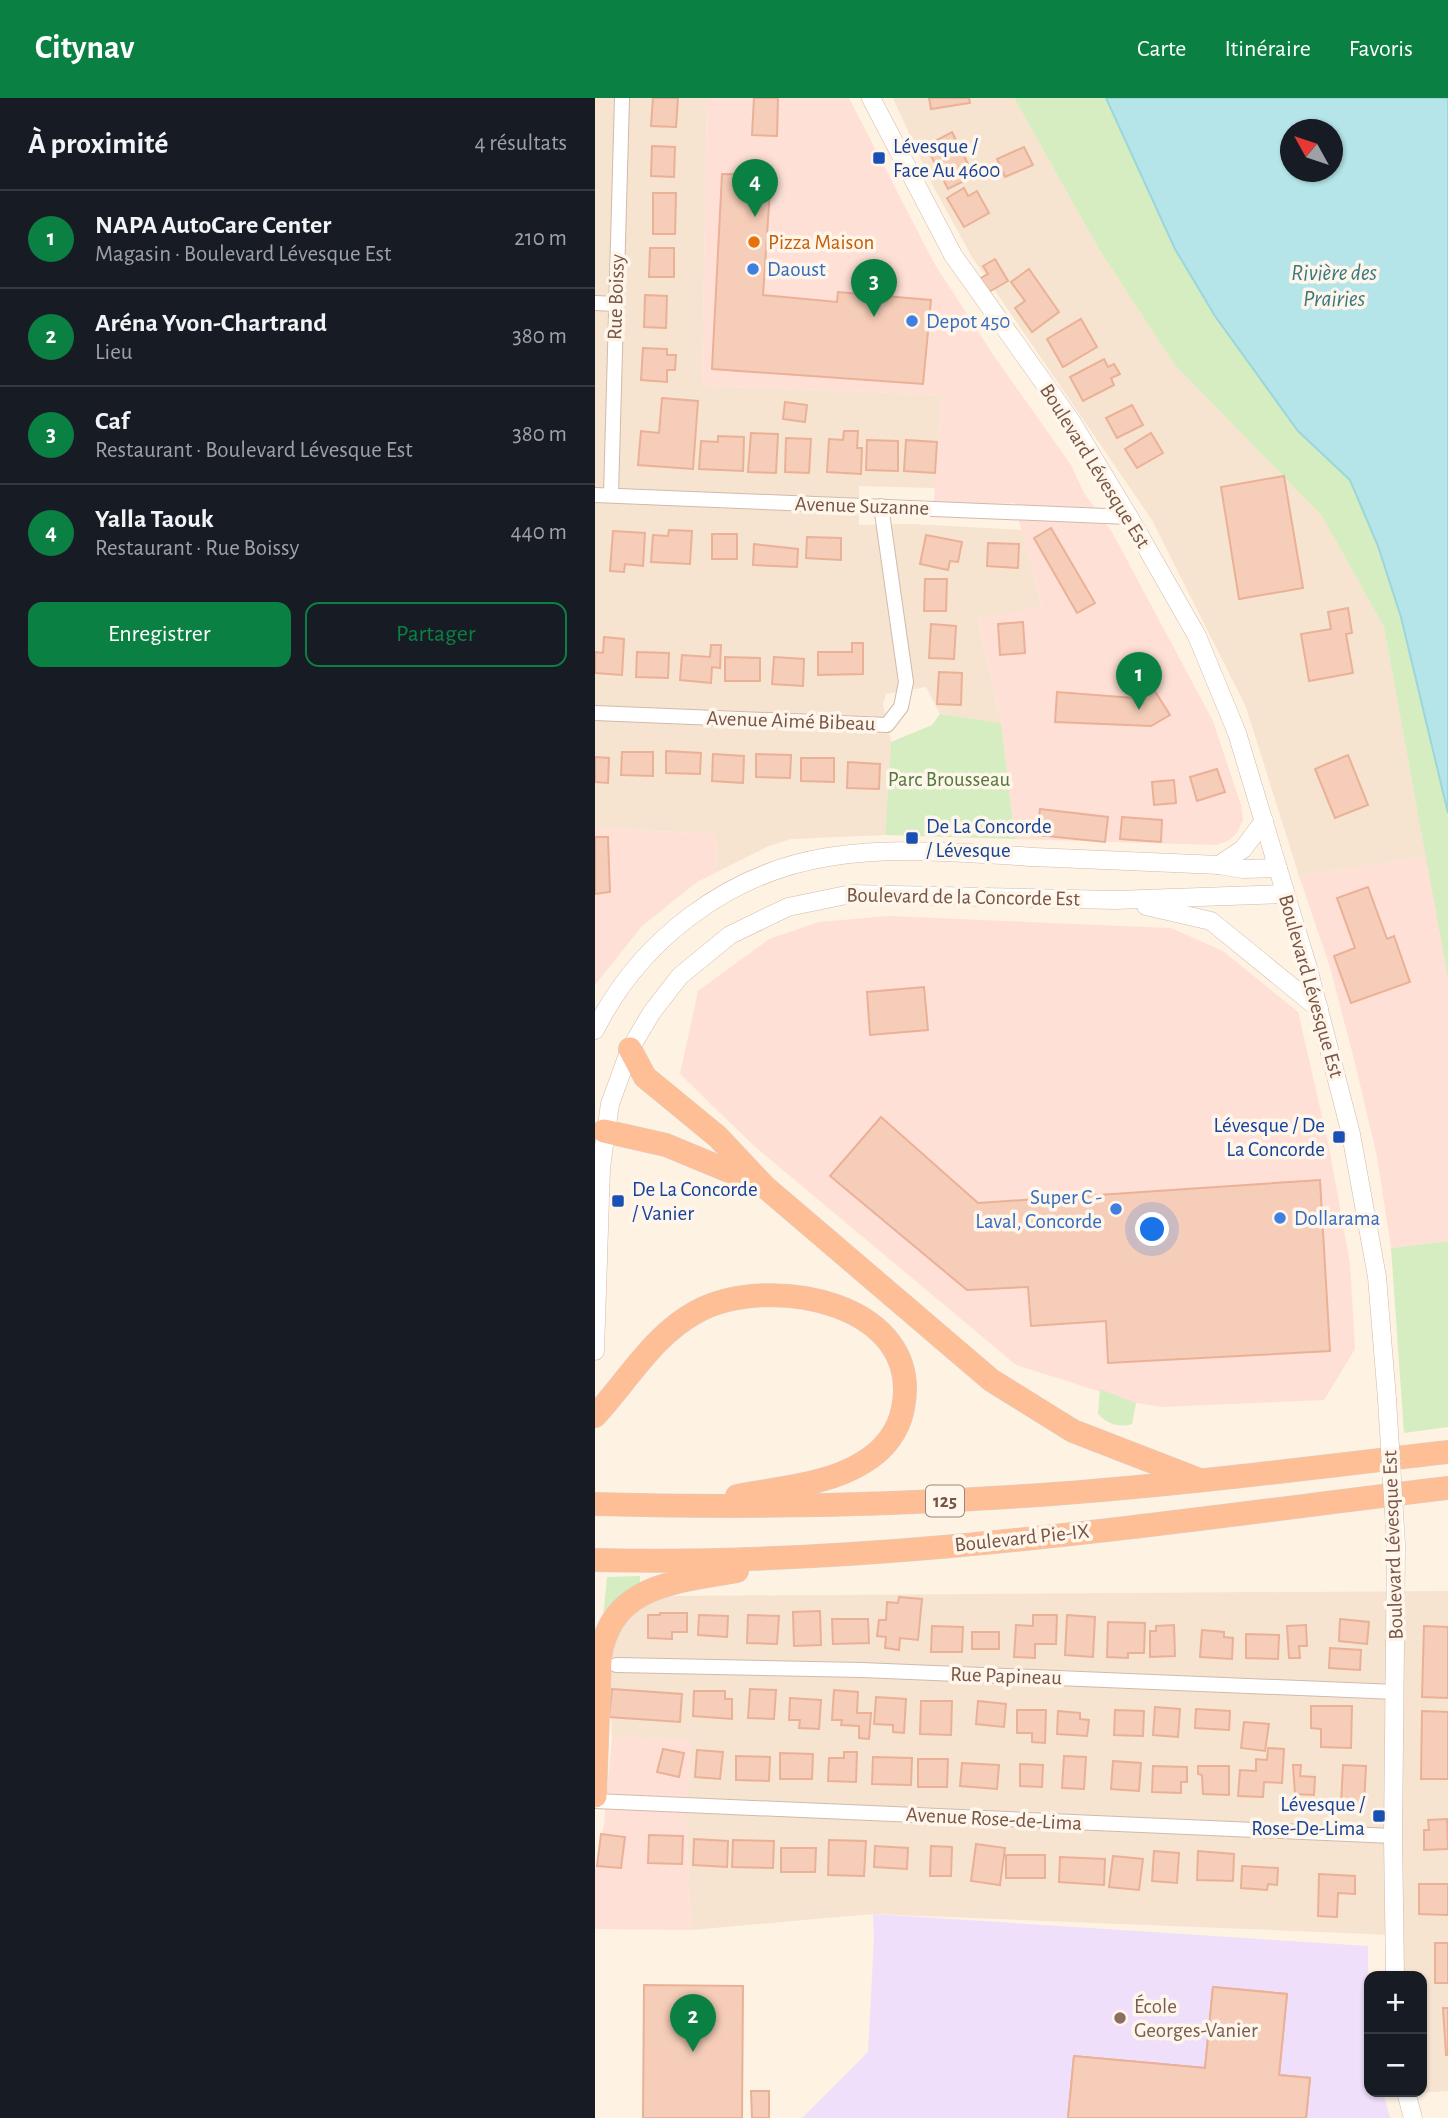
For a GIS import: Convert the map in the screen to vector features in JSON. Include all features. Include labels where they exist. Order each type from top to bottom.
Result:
[{"type":"highway","points":[[630,1049],[645,1077],[718,1137],[764,1186],[1006,1391],[1073,1431],[1200,1481]]},
{"type":"highway","points":[[598,1130],[666,1145],[764,1186]]},
{"type":"highway","points":[[595,1416],[645,1356],[675,1326],[705,1307],[734,1297],[778,1293],[823,1301],[856,1315],[886,1341],[900,1366],[905,1399],[898,1426],[878,1452],[839,1474],[689,1506]]},
{"type":"highway","name":"Boulevard Pie-IX","points":[[602,1504],[689,1506],[974,1500],[1200,1481],[1448,1452]]},
{"type":"highway","name":"Boulevard Pie-IX","points":[[602,1561],[801,1558],[966,1544],[1448,1488]]},
{"type":"highway","points":[[595,1798],[601,1651],[606,1632],[617,1614],[639,1595],[659,1587],[801,1558]]},
{"type":"street","name":"Rue Boissy","points":[[611,495],[622,98]]},
{"type":"street","name":"Boulevard Lévesque Est","points":[[871,98],[953,255],[1071,421],[1198,636],[1242,747],[1319,1009],[1351,1134],[1370,1232],[1383,1327],[1396,1545],[1393,1836],[1395,1971]]},
{"type":"street","points":[[595,303],[616,304]]},
{"type":"street","name":"Avenue Suzanne","points":[[595,495],[1129,517]]},
{"type":"street","name":"Avenue Aimé Bibeau","points":[[595,713],[887,725],[901,708],[906,682],[881,506]]},
{"type":"street","points":[[1219,864],[1247,845],[1264,821]]},
{"type":"street","name":"Boulevard de la Concorde Est","points":[[595,1030],[627,977],[678,925],[724,893],[791,865],[826,857],[879,853],[1219,864],[1243,869],[1278,868]]},
{"type":"street","name":"Boulevard de la Concorde Est","points":[[595,1351],[598,1130],[630,1049],[660,1000],[704,955],[758,919],[803,902],[867,893],[1115,900],[1285,894]]},
{"type":"street","points":[[1115,900],[1193,914],[1211,921],[1319,1009]]},
{"type":"street","name":"Rue Papineau","points":[[616,1665],[862,1670],[1396,1692]]},
{"type":"street","name":"Avenue Rose-de-Lima","points":[[595,1798],[1393,1836]]},
{"type":"street","points":[[1407,2097],[1413,2118]]},
{"type":"shaded area","points":[[595,98],[707,98],[702,385],[942,395],[935,488],[859,486],[859,525],[912,524],[1022,530],[1042,608],[978,619],[1001,723],[940,714],[926,687],[886,694],[883,704],[891,742],[885,835],[791,839],[769,846],[717,872],[716,834],[595,828]]},
{"type":"shaded area","points":[[707,98],[849,98],[934,263],[994,356],[1071,465],[1084,493],[1112,532],[1213,721],[1241,805],[1243,820],[1237,833],[1228,841],[1216,845],[1015,839],[1001,723],[978,618],[1042,607],[1014,503],[933,509],[942,395],[702,385]]},
{"type":"shaded area","points":[[893,98],[1014,98],[1099,249],[1174,364],[1322,516],[1384,627],[1426,857],[1299,876],[1246,707],[1152,520],[972,257],[932,184]]},
{"type":"shaded area","points":[[595,828],[716,834],[717,872],[697,882],[642,926],[595,985]]},
{"type":"shaded area","points":[[1426,857],[1448,979],[1448,1241],[1391,1248],[1377,1157],[1355,1063],[1329,964],[1299,876]]},
{"type":"shaded area","points":[[888,916],[1171,928],[1223,951],[1298,1012],[1329,1147],[1350,1264],[1355,1349],[1324,1400],[1162,1407],[1136,1403],[1016,1365],[753,1145],[680,1074],[698,991],[769,939],[819,922]]},
{"type":"shaded area","points":[[1448,1591],[1448,2091],[1427,2093],[1427,1971],[1395,1971],[1393,1935],[873,1914],[691,1930],[686,1813],[691,1740],[612,1737],[609,1665],[618,1633],[639,1606],[665,1596]]},
{"type":"shaded area","points":[[612,1737],[692,1739],[686,1813],[691,1930],[595,1929],[595,1870],[604,1824]]},
{"type":"shaded area","name":"École Georges-Vanier","points":[[873,1914],[1368,1946],[1368,1971],[1364,1971],[1364,2097],[1384,2097],[1390,2118],[802,2118],[868,2052]]},
{"type":"green space","points":[[1014,98],[1106,98],[1175,249],[1298,431],[1350,480],[1378,546],[1401,617],[1448,813],[1448,979],[1384,627],[1322,516],[1174,364],[1099,249]]},
{"type":"green space","name":"Parc Brousseau","points":[[940,714],[1001,723],[1015,839],[885,835],[891,742],[932,725]]},
{"type":"green space","points":[[1448,1241],[1448,1427],[1404,1433],[1391,1248]]},
{"type":"green space","points":[[1100,1389],[1136,1403],[1132,1424],[1114,1424],[1098,1414]]},
{"type":"green space","points":[[640,1576],[640,1586],[603,1618],[607,1577]]},
{"type":"water","name":"Rivière des Prairies","points":[[1106,98],[1448,98],[1448,813],[1401,617],[1378,546],[1350,480],[1298,431],[1215,316],[1175,249]]},
{"type":"building","points":[[653,98],[678,98],[676,127],[651,126]]},
{"type":"building","points":[[754,98],[778,98],[777,136],[752,135]]},
{"type":"building","points":[[929,98],[969,98],[970,103],[931,109]]},
{"type":"building","points":[[952,132],[974,176],[948,189],[926,146]]},
{"type":"building","points":[[652,146],[675,147],[674,177],[651,176]]},
{"type":"building","points":[[1024,147],[1033,165],[1005,177],[997,159]]},
{"type":"building","points":[[722,174],[771,175],[763,295],[837,302],[838,292],[931,300],[923,384],[712,369]]},
{"type":"building","points":[[964,188],[968,196],[977,191],[989,213],[964,227],[947,198]]},
{"type":"building","points":[[653,193],[676,193],[675,234],[653,234]]},
{"type":"building","points":[[650,248],[674,248],[674,277],[649,277]]},
{"type":"building","points":[[995,259],[1008,281],[987,293],[979,279],[988,274],[983,266]]},
{"type":"building","points":[[1029,269],[1059,312],[1032,332],[1015,308],[1025,301],[1011,282]]},
{"type":"building","points":[[645,295],[667,296],[666,328],[644,327]]},
{"type":"building","points":[[1081,319],[1097,347],[1063,367],[1047,339]]},
{"type":"building","points":[[643,348],[667,349],[667,355],[676,355],[675,370],[667,370],[667,382],[641,380]]},
{"type":"building","points":[[1104,359],[1108,367],[1114,364],[1120,374],[1111,378],[1114,385],[1083,401],[1070,377]]},
{"type":"building","points":[[662,398],[698,401],[693,469],[638,465],[641,431],[659,433]]},
{"type":"building","points":[[785,402],[807,405],[805,422],[783,419]]},
{"type":"building","points":[[1132,405],[1143,425],[1117,438],[1106,418]]},
{"type":"building","points":[[844,431],[858,431],[857,448],[862,448],[861,474],[827,472],[829,439],[843,440]]},
{"type":"building","points":[[751,433],[778,434],[776,473],[748,472]]},
{"type":"building","points":[[1151,433],[1163,453],[1137,468],[1125,449]]},
{"type":"building","points":[[718,436],[744,437],[743,471],[699,469],[701,441],[718,442]]},
{"type":"building","points":[[786,438],[811,439],[809,473],[785,472]]},
{"type":"building","points":[[867,440],[898,441],[898,471],[866,470]]},
{"type":"building","points":[[906,440],[937,442],[935,473],[904,471]]},
{"type":"building","points":[[1284,476],[1303,588],[1239,599],[1221,487]]},
{"type":"building","points":[[1051,528],[1095,603],[1077,613],[1034,538]]},
{"type":"building","points":[[669,530],[692,531],[690,564],[651,562],[653,535],[668,536]]},
{"type":"building","points":[[613,531],[645,533],[643,566],[625,564],[624,572],[610,571]]},
{"type":"building","points":[[712,534],[737,534],[737,559],[712,559]]},
{"type":"building","points":[[926,535],[962,542],[958,562],[950,561],[948,570],[920,564]]},
{"type":"building","points":[[807,537],[841,538],[841,560],[806,558]]},
{"type":"building","points":[[988,543],[1019,544],[1018,568],[987,566]]},
{"type":"building","points":[[754,544],[798,549],[797,567],[753,565]]},
{"type":"building","points":[[925,579],[947,579],[946,611],[924,611]]},
{"type":"building","points":[[1348,608],[1352,633],[1346,634],[1353,673],[1309,681],[1301,634],[1331,629],[1328,612]]},
{"type":"building","points":[[1023,622],[1025,653],[1000,655],[998,624]]},
{"type":"building","points":[[931,624],[956,626],[954,659],[929,658]]},
{"type":"building","points":[[604,637],[624,639],[622,675],[595,673],[595,652],[603,653]]},
{"type":"building","points":[[852,643],[863,643],[863,674],[818,675],[818,652],[852,652]]},
{"type":"building","points":[[711,645],[721,645],[720,668],[712,667],[711,683],[680,680],[682,655],[710,657]]},
{"type":"building","points":[[637,652],[669,653],[668,678],[636,677]]},
{"type":"building","points":[[725,657],[760,658],[760,681],[725,681]]},
{"type":"building","points":[[774,657],[804,659],[803,686],[772,684]]},
{"type":"building","points":[[939,672],[962,673],[961,705],[937,704]]},
{"type":"building","points":[[1153,688],[1170,715],[1151,726],[1055,722],[1057,692],[1135,698]]},
{"type":"building","points":[[666,751],[701,753],[700,774],[666,773]]},
{"type":"building","points":[[622,752],[653,752],[653,776],[621,775]]},
{"type":"building","points":[[713,754],[744,756],[743,783],[712,781]]},
{"type":"building","points":[[756,754],[791,755],[790,778],[756,777]]},
{"type":"building","points":[[1348,755],[1368,805],[1335,818],[1315,769]]},
{"type":"building","points":[[595,757],[609,758],[608,783],[595,782]]},
{"type":"building","points":[[801,758],[834,758],[834,782],[801,781]]},
{"type":"building","points":[[848,762],[880,764],[879,789],[847,788]]},
{"type":"building","points":[[1217,769],[1225,792],[1197,801],[1190,777]]},
{"type":"building","points":[[1174,780],[1176,803],[1154,805],[1152,782]]},
{"type":"building","points":[[1040,809],[1108,817],[1105,842],[1037,835]]},
{"type":"building","points":[[1122,817],[1162,820],[1161,842],[1120,839]]},
{"type":"building","points":[[595,837],[608,837],[610,892],[595,894]]},
{"type":"building","points":[[1368,887],[1387,939],[1394,936],[1410,982],[1351,1003],[1334,956],[1355,948],[1337,898]]},
{"type":"building","points":[[924,987],[928,1030],[870,1035],[867,992]]},
{"type":"building","points":[[881,1117],[978,1203],[1320,1180],[1330,1351],[1108,1363],[1106,1321],[1031,1326],[1028,1287],[967,1290],[830,1176]]},
{"type":"building","points":[[899,1597],[922,1599],[918,1640],[900,1638],[899,1650],[885,1648],[886,1637],[877,1636],[879,1620],[886,1620],[887,1602],[898,1603]]},
{"type":"building","points":[[820,1611],[821,1645],[794,1646],[793,1612]]},
{"type":"building","points":[[687,1613],[687,1632],[672,1632],[672,1639],[648,1638],[648,1615]]},
{"type":"building","points":[[699,1615],[728,1616],[727,1637],[698,1635]]},
{"type":"building","points":[[748,1615],[779,1616],[777,1644],[747,1643]]},
{"type":"building","points":[[1033,1615],[1057,1615],[1056,1644],[1035,1644],[1035,1658],[1014,1657],[1016,1625],[1033,1626]]},
{"type":"building","points":[[1067,1615],[1095,1617],[1093,1657],[1065,1655]]},
{"type":"building","points":[[832,1619],[868,1619],[869,1643],[833,1644]]},
{"type":"building","points":[[1340,1619],[1369,1622],[1367,1644],[1339,1641]]},
{"type":"building","points":[[1108,1622],[1145,1623],[1144,1653],[1128,1653],[1128,1658],[1107,1657]]},
{"type":"building","points":[[1174,1625],[1175,1656],[1150,1657],[1150,1631],[1156,1631],[1156,1626]]},
{"type":"building","points":[[1306,1625],[1307,1646],[1299,1646],[1300,1658],[1289,1658],[1287,1626]]},
{"type":"building","points":[[932,1626],[963,1627],[962,1652],[931,1652]]},
{"type":"building","points":[[1424,1626],[1448,1627],[1448,1698],[1422,1697]]},
{"type":"building","points":[[1202,1630],[1224,1632],[1224,1637],[1233,1638],[1232,1659],[1200,1657]]},
{"type":"building","points":[[972,1632],[999,1632],[999,1649],[972,1649]]},
{"type":"building","points":[[1246,1634],[1279,1635],[1278,1659],[1246,1658]]},
{"type":"building","points":[[1330,1648],[1361,1650],[1360,1670],[1329,1668]]},
{"type":"building","points":[[612,1689],[682,1694],[680,1722],[609,1717]]},
{"type":"building","points":[[750,1689],[776,1690],[774,1719],[748,1718]]},
{"type":"building","points":[[834,1690],[858,1692],[857,1713],[871,1713],[869,1739],[859,1738],[859,1726],[841,1725],[842,1720],[832,1720]]},
{"type":"building","points":[[694,1691],[725,1691],[725,1699],[732,1699],[732,1719],[693,1716]]},
{"type":"building","points":[[876,1697],[906,1699],[904,1733],[893,1732],[893,1725],[874,1724]]},
{"type":"building","points":[[790,1698],[821,1700],[819,1729],[799,1728],[800,1720],[789,1720]]},
{"type":"building","points":[[921,1701],[952,1701],[951,1735],[920,1734]]},
{"type":"building","points":[[978,1701],[1006,1704],[1004,1727],[976,1724]]},
{"type":"building","points":[[1311,1706],[1352,1706],[1351,1748],[1321,1747],[1321,1729],[1311,1728]]},
{"type":"building","points":[[1155,1707],[1180,1709],[1178,1737],[1153,1735]]},
{"type":"building","points":[[1196,1709],[1230,1711],[1229,1730],[1195,1728]]},
{"type":"building","points":[[1017,1710],[1046,1710],[1045,1743],[1032,1742],[1032,1733],[1017,1733]]},
{"type":"building","points":[[1115,1710],[1144,1711],[1143,1736],[1114,1735]]},
{"type":"building","points":[[1058,1711],[1080,1713],[1080,1719],[1089,1720],[1087,1736],[1057,1734]]},
{"type":"building","points":[[1422,1711],[1448,1712],[1448,1779],[1421,1779]]},
{"type":"building","points":[[1244,1722],[1269,1724],[1265,1751],[1241,1748]]},
{"type":"building","points":[[1268,1748],[1284,1749],[1282,1783],[1264,1782],[1263,1797],[1238,1796],[1240,1770],[1256,1771],[1256,1759],[1267,1760]]},
{"type":"building","points":[[663,1749],[684,1753],[679,1777],[657,1772]]},
{"type":"building","points":[[697,1750],[723,1752],[720,1779],[695,1777]]},
{"type":"building","points":[[844,1752],[857,1752],[856,1782],[828,1781],[829,1758],[844,1758]]},
{"type":"building","points":[[780,1753],[813,1754],[812,1779],[780,1779]]},
{"type":"building","points":[[736,1756],[770,1757],[769,1781],[736,1780]]},
{"type":"building","points":[[1064,1756],[1086,1757],[1084,1789],[1062,1788]]},
{"type":"building","points":[[873,1757],[912,1758],[911,1785],[872,1784]]},
{"type":"building","points":[[918,1759],[948,1759],[947,1787],[918,1787]]},
{"type":"building","points":[[1113,1761],[1141,1763],[1139,1791],[1111,1789]]},
{"type":"building","points":[[962,1763],[999,1765],[997,1789],[960,1786]]},
{"type":"building","points":[[1020,1764],[1043,1765],[1042,1787],[1020,1786]]},
{"type":"building","points":[[1293,1765],[1301,1765],[1300,1776],[1315,1777],[1314,1795],[1295,1794]]},
{"type":"building","points":[[1343,1765],[1366,1766],[1364,1804],[1341,1804]]},
{"type":"building","points":[[1153,1766],[1187,1767],[1187,1782],[1181,1782],[1181,1793],[1152,1792]]},
{"type":"building","points":[[1198,1766],[1229,1766],[1229,1795],[1203,1794],[1202,1775],[1198,1774]]},
{"type":"building","points":[[1447,1819],[1448,1849],[1424,1850],[1424,1830],[1429,1830],[1428,1820]]},
{"type":"building","points":[[601,1834],[625,1837],[621,1868],[597,1866]]},
{"type":"building","points":[[649,1835],[683,1836],[682,1864],[648,1863]]},
{"type":"building","points":[[694,1839],[728,1841],[727,1867],[693,1865]]},
{"type":"building","points":[[733,1840],[774,1841],[773,1868],[732,1867]]},
{"type":"building","points":[[829,1840],[866,1841],[864,1876],[828,1875]]},
{"type":"building","points":[[976,1844],[1005,1848],[1000,1885],[971,1881]]},
{"type":"building","points":[[875,1846],[908,1848],[907,1869],[874,1867]]},
{"type":"building","points":[[931,1846],[952,1847],[951,1876],[930,1876]]},
{"type":"building","points":[[781,1848],[816,1848],[815,1872],[781,1872]]},
{"type":"building","points":[[1154,1851],[1179,1853],[1177,1883],[1152,1881]]},
{"type":"building","points":[[1198,1851],[1234,1854],[1233,1881],[1197,1880]]},
{"type":"building","points":[[1006,1855],[1045,1855],[1045,1878],[1006,1878]]},
{"type":"building","points":[[1113,1856],[1143,1859],[1139,1890],[1109,1887]]},
{"type":"building","points":[[1060,1857],[1105,1859],[1104,1885],[1059,1882]]},
{"type":"building","points":[[1242,1866],[1278,1868],[1277,1885],[1268,1884],[1267,1890],[1241,1888]]},
{"type":"building","points":[[1319,1874],[1355,1876],[1355,1894],[1338,1893],[1337,1917],[1318,1916]]},
{"type":"building","points":[[1419,1884],[1448,1884],[1448,1915],[1419,1914]]},
{"type":"building","points":[[1435,1943],[1448,1943],[1448,1983],[1435,1983]]},
{"type":"building","points":[[644,1985],[743,1986],[742,2118],[643,2118]]},
{"type":"building","points":[[1213,1987],[1287,1994],[1279,2075],[1310,2078],[1306,2118],[1068,2118],[1074,2056],[1205,2068]]},
{"type":"building","points":[[1213,1987],[1287,1994],[1279,2075],[1310,2078],[1306,2118],[1068,2118],[1074,2056],[1205,2068]]},
{"type":"building","points":[[1443,2008],[1448,2008],[1448,2055],[1446,2055]]},
{"type":"building","points":[[751,2091],[769,2091],[769,2118],[752,2118]]},
{"type":"place","name":"Lévesque / Face Au 4600","points":[[879,158]]},
{"type":"place","name":"Yalla Taouk","points":[[755,217]]},
{"type":"place","name":"Pizza Maison","points":[[754,242]]},
{"type":"place","name":"Daoust","points":[[753,269]]},
{"type":"place","name":"Caf","points":[[874,317]]},
{"type":"place","name":"Depot 450","points":[[912,321]]},
{"type":"place","name":"NAPA AutoCare Center","points":[[1139,710]]},
{"type":"place","name":"De La Concorde / Lévesque","points":[[912,838]]},
{"type":"place","name":"Lévesque / De La Concorde","points":[[1339,1137]]},
{"type":"place","name":"De La Concorde / Vanier","points":[[618,1201]]},
{"type":"place","name":"Super C - Laval, Concorde","points":[[1116,1209]]},
{"type":"place","name":"Dollarama","points":[[1280,1218]]},
{"type":"place","name":"Lévesque / Rose-De-Lima","points":[[1379,1816]]},
{"type":"place","name":"École Georges-Vanier","points":[[1120,2018]]},
{"type":"place","name":"Aréna Yvon-Chartrand","points":[[693,2052]]}]
